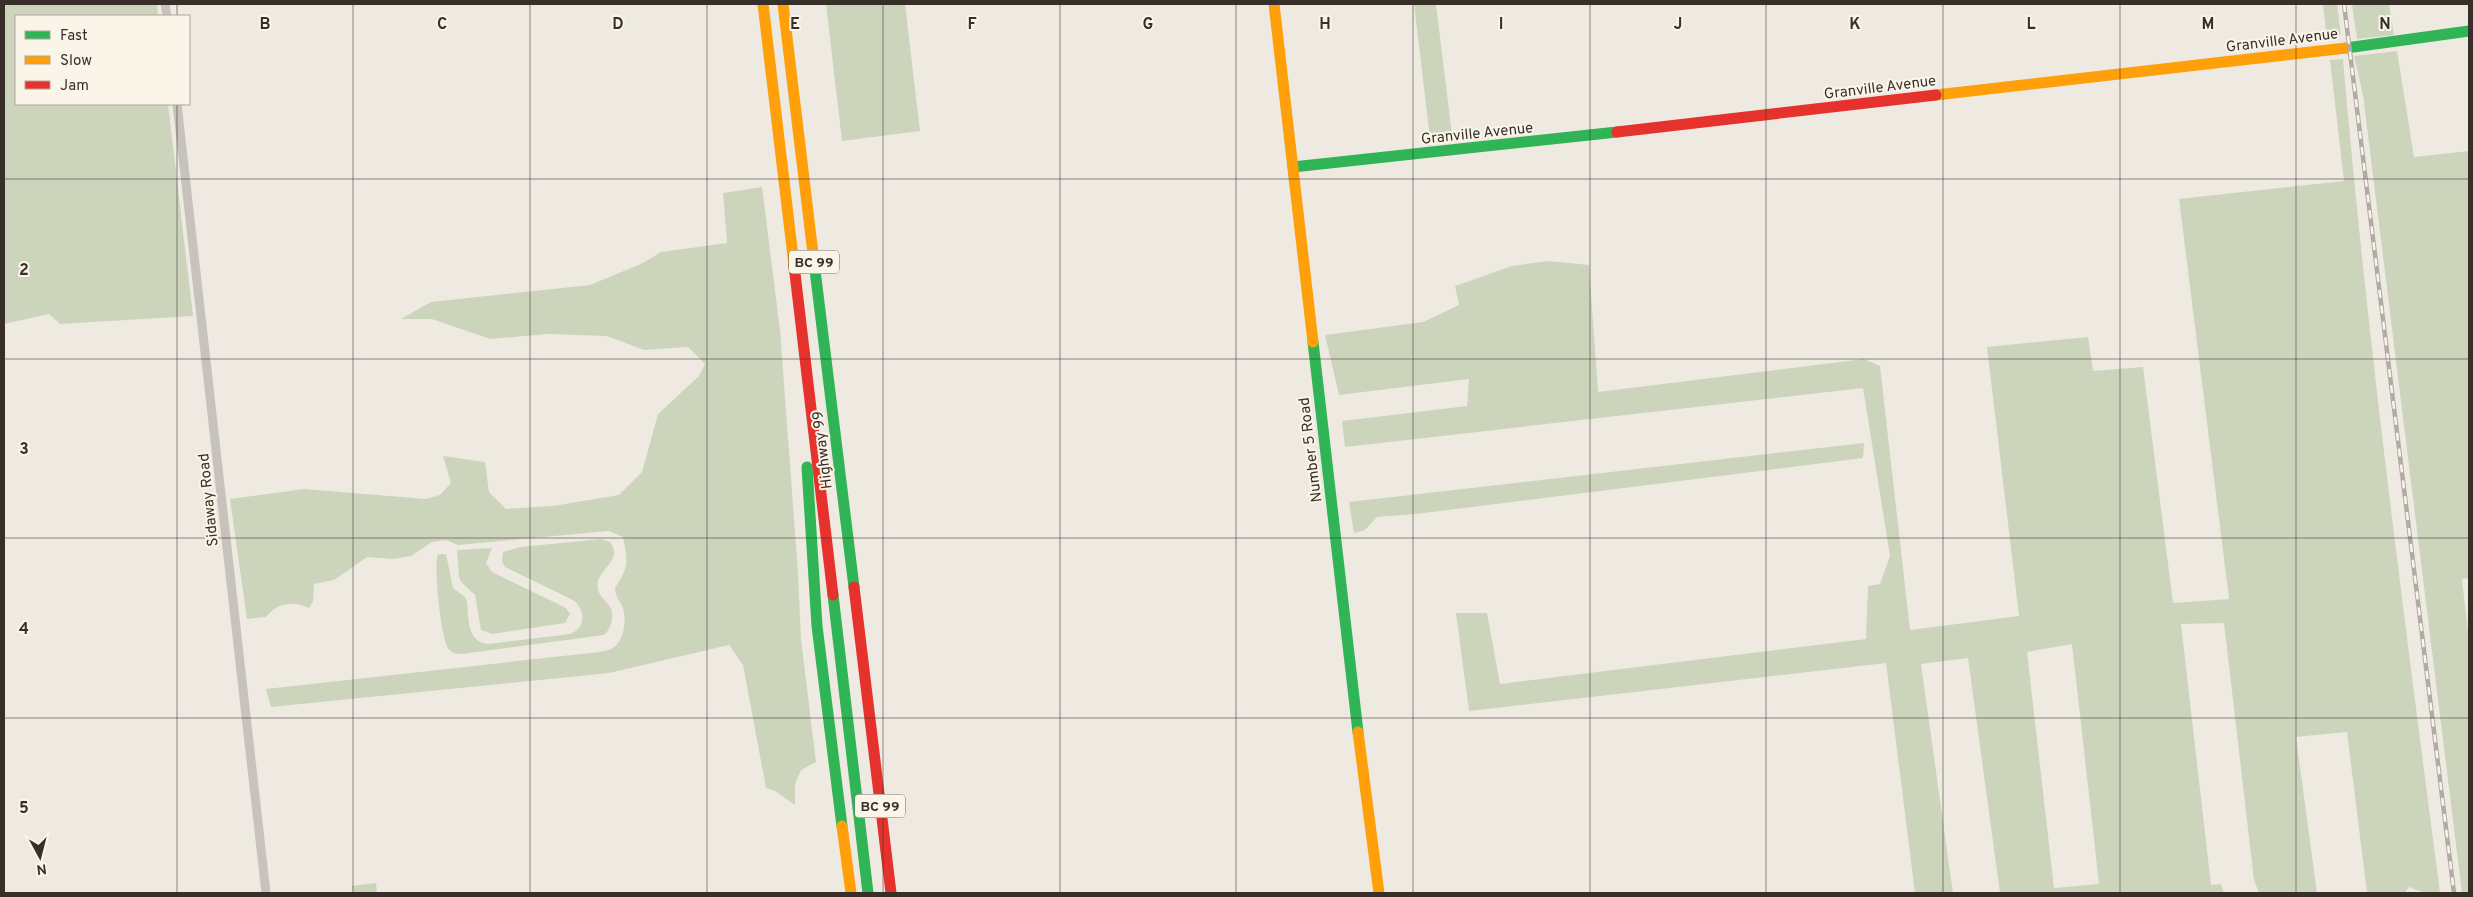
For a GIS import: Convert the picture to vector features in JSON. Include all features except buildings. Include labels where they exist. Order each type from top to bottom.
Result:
[{"type":"main road","name":"Highway 99","points":[[763,4],[808,398],[834,594],[868,893]]},
{"type":"main road","name":"Highway 99","points":[[783,4],[891,893]]},
{"type":"main road","name":"Number 5 Road","points":[[1274,4],[1344,618],[1379,893]]},
{"type":"main road","name":"Granville Avenue","points":[[1293,167],[1508,145],[2350,47],[2469,31]]},
{"type":"main road","points":[[808,398],[807,451],[817,626],[850,893]]},
{"type":"street","name":"Sidaway Road","points":[[177,105],[266,893]]},
{"type":"green space","points":[[4,4],[157,4],[158,15],[15,15],[15,105],[168,105],[193,316],[60,324],[49,314],[4,324]]},
{"type":"green space","points":[[826,4],[905,4],[920,131],[842,141]]},
{"type":"green space","points":[[1414,4],[1436,4],[1452,135],[1430,138]]},
{"type":"green space","points":[[2323,4],[2337,4],[2341,35],[2327,41]]},
{"type":"green space","points":[[2352,4],[2389,4],[2394,35],[2357,39]]},
{"type":"green space","points":[[2397,51],[2414,157],[2469,151],[2469,578],[2462,579],[2469,640],[2469,893],[2462,893],[2363,95],[2354,56]]},
{"type":"green space","points":[[2343,59],[2375,372],[2440,893],[2425,893],[2409,887],[2405,893],[2367,893],[2347,732],[2296,737],[2317,893],[2259,893],[2254,880],[2224,623],[2181,624],[2211,885],[2221,884],[2224,893],[2000,893],[1968,658],[1921,664],[1953,893],[1915,893],[1886,663],[1469,711],[1456,613],[1487,613],[1500,684],[1866,639],[1868,586],[1880,584],[1890,556],[1863,388],[1345,447],[1342,421],[1467,406],[1469,379],[1339,395],[1325,335],[1423,322],[1459,305],[1455,286],[1512,266],[1548,261],[1589,265],[1598,392],[1864,359],[1880,366],[1910,630],[2019,616],[1987,347],[2088,337],[2093,371],[2143,367],[2173,603],[2229,599],[2179,199],[2344,181],[2330,60]],"holes":[[[2072,644],[2099,884],[2054,888],[2027,652]]]},
{"type":"green space","points":[[762,187],[780,330],[801,639],[816,762],[801,770],[795,784],[795,805],[775,791],[766,788],[743,665],[729,645],[609,673],[271,707],[266,689],[599,652],[611,649],[618,643],[624,628],[624,611],[615,588],[625,569],[626,553],[623,537],[609,531],[458,545],[446,540],[432,542],[411,556],[392,559],[367,557],[334,580],[314,584],[313,602],[309,608],[297,604],[286,604],[275,608],[266,617],[247,619],[230,499],[304,489],[426,499],[440,495],[451,483],[443,456],[485,462],[489,492],[506,509],[553,506],[619,495],[642,472],[658,414],[699,376],[705,364],[688,347],[644,350],[607,336],[548,334],[490,339],[432,319],[401,319],[431,302],[590,285],[643,263],[661,252],[727,243],[723,193]]},
{"type":"green space","points":[[1864,443],[1863,458],[1416,514],[1377,517],[1365,530],[1354,533],[1349,502]]},
{"type":"green space","points":[[601,539],[610,542],[614,553],[613,558],[598,580],[598,590],[612,612],[611,623],[604,635],[462,654],[449,650],[445,642],[438,601],[436,571],[438,554],[446,554],[453,588],[465,597],[467,601],[472,634],[481,642],[488,644],[570,634],[579,628],[582,618],[580,609],[573,600],[505,567],[502,561],[503,552],[521,547]]},
{"type":"green space","points":[[492,548],[486,563],[492,572],[566,608],[570,614],[565,623],[492,634],[481,630],[475,595],[462,583],[459,577],[457,550]]},
{"type":"green space","points":[[376,883],[377,893],[353,893],[352,886]]},
{"type":"railway","points":[[2344,4],[2454,893]]},
{"type":"traffic: fast","points":[[2346,48],[2469,31]]},
{"type":"traffic: fast","points":[[1293,167],[1617,132]]},
{"type":"traffic: fast","points":[[814,262],[854,587]]},
{"type":"traffic: fast","points":[[1313,342],[1358,732]]},
{"type":"traffic: fast","points":[[807,467],[817,626],[842,826]]},
{"type":"traffic: fast","points":[[833,595],[868,893]]},
{"type":"traffic: slow","points":[[763,4],[794,265]]},
{"type":"traffic: slow","points":[[783,4],[814,262]]},
{"type":"traffic: slow","points":[[1274,4],[1313,342]]},
{"type":"traffic: slow","points":[[1936,95],[2346,48]]},
{"type":"traffic: slow","points":[[1358,732],[1379,893]]},
{"type":"traffic: slow","points":[[842,826],[851,893]]},
{"type":"traffic: jam","points":[[1617,132],[1936,95]]},
{"type":"traffic: jam","points":[[794,265],[833,595]]},
{"type":"traffic: jam","points":[[854,587],[891,893]]}]
